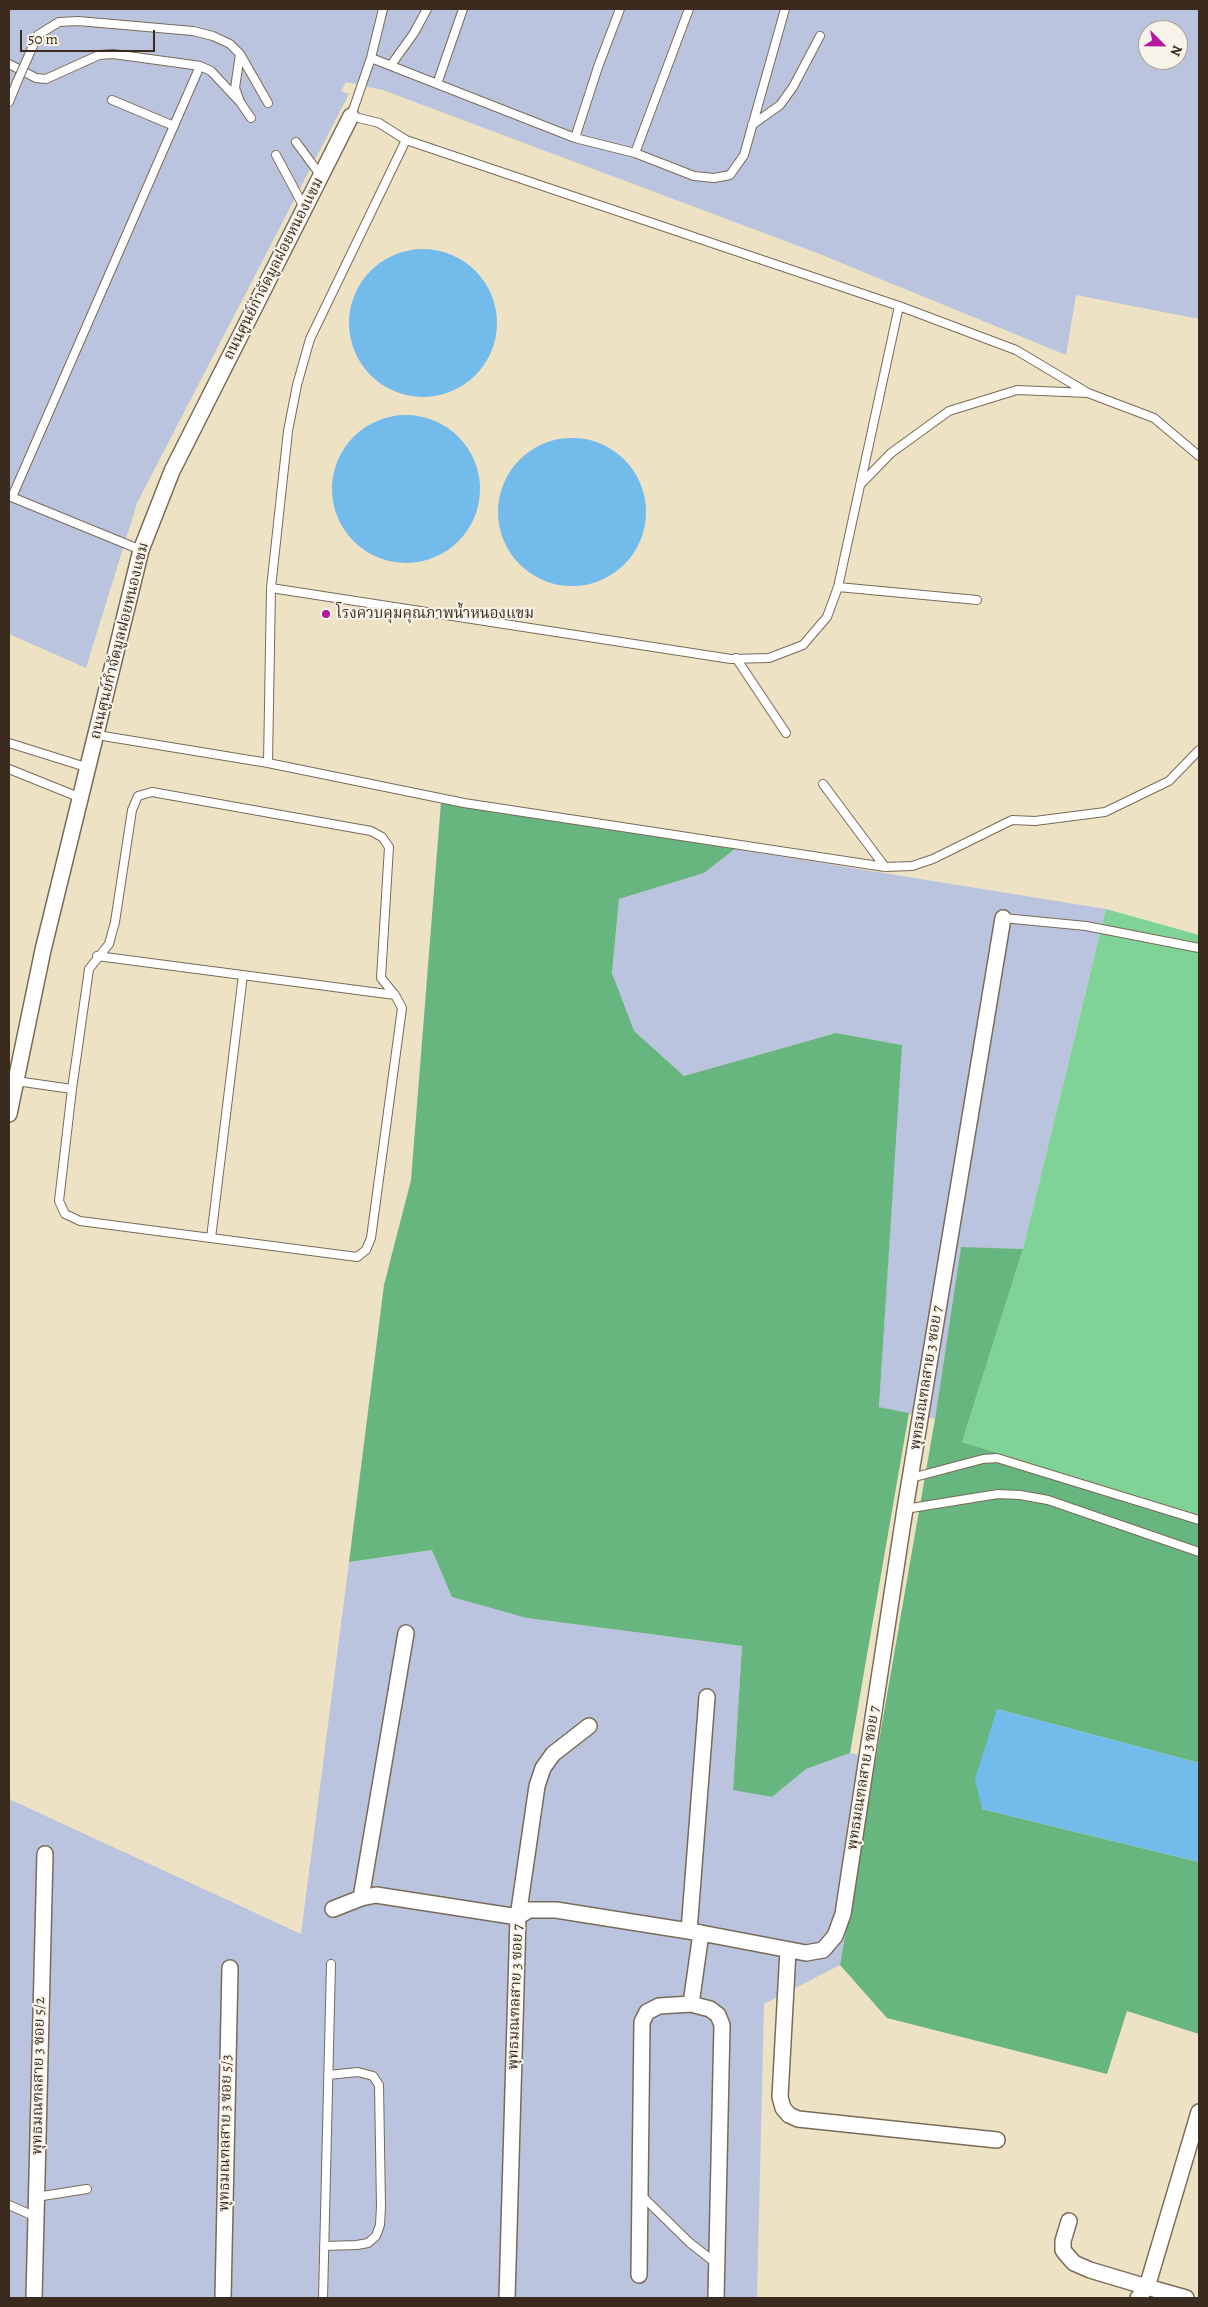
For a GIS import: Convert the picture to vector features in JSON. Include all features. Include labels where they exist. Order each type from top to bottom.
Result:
[{"type":"street","name":"ถนนศูนย์กำจัดมูลฝอยหนองแขม","points":[[9,1114],[43,950],[97,735],[124,612],[141,550],[172,471],[351,116]]},
{"type":"street","name":"พุทธมณฑลสาย 3 ซอย 7","points":[[507,2298],[518,1917],[529,1910],[540,1908],[695,1932],[806,1953],[823,1950],[835,1936],[843,1914],[905,1509],[1003,918]]},
{"type":"street","points":[[361,1898],[406,1633]]},
{"type":"street","points":[[691,2004],[707,1696]]},
{"type":"street","points":[[333,1909],[361,1898],[376,1895],[518,1917],[537,1786],[543,1768],[553,1754],[589,1726]]},
{"type":"street","name":"พุทธมณฑลสาย 3 ซอย 5/2","points":[[34,2298],[44,1854]]},
{"type":"street","points":[[788,1950],[780,2097],[783,2108],[789,2115],[798,2119],[997,2140]]},
{"type":"street","name":"พุทธมณฑลสาย 3 ซอย 5/3","points":[[223,2298],[230,1968]]},
{"type":"street","points":[[639,2275],[642,2022],[647,2012],[659,2006],[691,2004],[710,2009],[718,2015],[722,2026],[716,2298]]},
{"type":"street","points":[[1142,2292],[1199,2112]]},
{"type":"street","points":[[1069,2221],[1063,2241],[1063,2250],[1074,2263],[1142,2292],[1186,2298]]},
{"type":"lane","points":[[383,9],[370,58],[351,116],[379,123],[406,140],[898,306],[1016,350],[1088,392],[1154,418],[1199,456]]},
{"type":"lane","points":[[391,65],[414,33],[427,9]]},
{"type":"lane","points":[[436,84],[463,9]]},
{"type":"lane","points":[[575,138],[598,67],[620,9]]},
{"type":"lane","points":[[635,153],[689,9]]},
{"type":"lane","points":[[370,58],[575,138],[635,153],[694,176],[714,178],[730,175],[744,155],[785,9]]},
{"type":"lane","points":[[9,102],[38,35],[59,22],[78,21],[192,31],[213,36],[230,44],[240,54],[268,103]]},
{"type":"lane","points":[[752,125],[780,106],[793,87],[820,36]]},
{"type":"lane","points":[[9,64],[36,78],[46,78],[99,54],[114,54],[200,66],[211,71],[252,118]]},
{"type":"lane","points":[[240,54],[235,88],[240,102]]},
{"type":"lane","points":[[141,550],[10,496],[200,66]]},
{"type":"lane","points":[[112,100],[174,126]]},
{"type":"lane","points":[[268,763],[271,588],[288,432],[299,376],[310,340],[406,140]]},
{"type":"lane","points":[[296,142],[322,176]]},
{"type":"lane","points":[[276,155],[305,209]]},
{"type":"lane","points":[[271,588],[736,658],[769,658],[803,645],[827,617],[838,587],[898,306]]},
{"type":"lane","points":[[859,486],[891,453],[948,411],[1017,390],[1088,392]]},
{"type":"lane","points":[[838,587],[977,600]]},
{"type":"lane","points":[[736,658],[786,733]]},
{"type":"lane","points":[[97,735],[268,763],[464,803],[885,867],[912,866],[933,859],[1012,820],[1035,821],[1105,812],[1169,781],[1199,750]]},
{"type":"lane","points":[[9,743],[88,768]]},
{"type":"lane","points":[[9,768],[81,798]]},
{"type":"lane","points":[[823,784],[885,867]]},
{"type":"lane","points":[[152,792],[370,831],[382,837],[389,847],[381,978],[395,995],[402,1008],[371,1238],[366,1250],[357,1257],[80,1221],[65,1214],[59,1201],[72,1089],[89,969],[97,956],[109,944],[115,922],[132,810],[138,796],[152,792]]},
{"type":"lane","points":[[1003,918],[1086,926],[1199,948]]},
{"type":"lane","points":[[97,956],[395,995]]},
{"type":"lane","points":[[211,1238],[243,976]]},
{"type":"lane","points":[[16,1081],[72,1089]]},
{"type":"lane","points":[[911,1478],[983,1459],[997,1458],[1199,1520]]},
{"type":"lane","points":[[905,1509],[998,1494],[1020,1495],[1048,1500],[1199,1552]]},
{"type":"lane","points":[[323,2298],[331,1964]]},
{"type":"lane","points":[[324,2246],[357,2245],[368,2242],[376,2236],[380,2225],[381,2206],[380,2085],[373,2076],[358,2072],[328,2075]]},
{"type":"lane","points":[[36,2197],[87,2189]]},
{"type":"lane","points":[[639,2193],[690,2243],[716,2264]]},
{"type":"lane","points":[[9,2205],[36,2217]]},
{"type":"shaded area","points":[[9,9],[1199,9],[1199,319],[1076,295],[1066,355],[817,253],[383,90],[346,82],[341,91],[349,94],[137,503],[86,668],[9,634]]},
{"type":"shaded area","points":[[735,849],[1106,909],[1023,1249],[961,1248],[935,1419],[879,1407],[901,1045],[836,1033],[684,1076],[633,1031],[612,973],[619,899],[704,873]]},
{"type":"shaded area","points":[[432,1550],[527,1618],[742,1646],[733,1789],[772,1797],[806,1769],[850,1753],[876,1758],[840,1965],[764,2004],[757,2298],[9,2298],[9,1799],[301,1934],[349,1562]]},
{"type":"green space","points":[[441,802],[735,849],[704,873],[619,899],[612,973],[634,1031],[684,1076],[836,1033],[902,1045],[879,1407],[909,1413],[850,1753],[806,1769],[772,1797],[733,1790],[742,1646],[527,1618],[452,1597],[432,1550],[349,1562],[384,1285],[411,1180]]},
{"type":"green space","points":[[1106,909],[1199,935],[1199,1515],[962,1442],[1023,1249]]},
{"type":"green space","points":[[961,1247],[1023,1249],[962,1442],[1199,1515],[1199,1763],[997,1709],[982,1809],[1199,1862],[1199,2034],[1127,2011],[1107,2074],[887,2018],[840,1965],[935,1419]]},
{"type":"water","points":[[423,249],[438,250],[451,254],[476,270],[492,295],[496,308],[496,338],[492,351],[476,376],[451,392],[438,396],[423,397],[408,396],[395,392],[370,376],[354,351],[350,338],[349,323],[350,308],[354,295],[370,270],[395,254],[408,250]]},
{"type":"water","points":[[406,415],[421,416],[434,420],[459,436],[475,461],[479,474],[479,504],[475,517],[459,542],[434,558],[421,562],[406,563],[391,562],[378,558],[353,542],[337,517],[333,504],[332,489],[333,474],[337,461],[353,436],[378,420],[391,416]]},
{"type":"water","points":[[572,438],[600,443],[625,459],[641,484],[646,512],[641,540],[625,565],[600,581],[572,586],[544,581],[519,565],[503,540],[498,512],[503,484],[519,459],[544,443]]},
{"type":"water","points":[[997,1709],[1199,1763],[1199,1862],[982,1809],[975,1779]]},
{"type":"place","name":"โรงควบคุมคุณภาพน้ำหนองแขม","points":[[326,614]]}]
